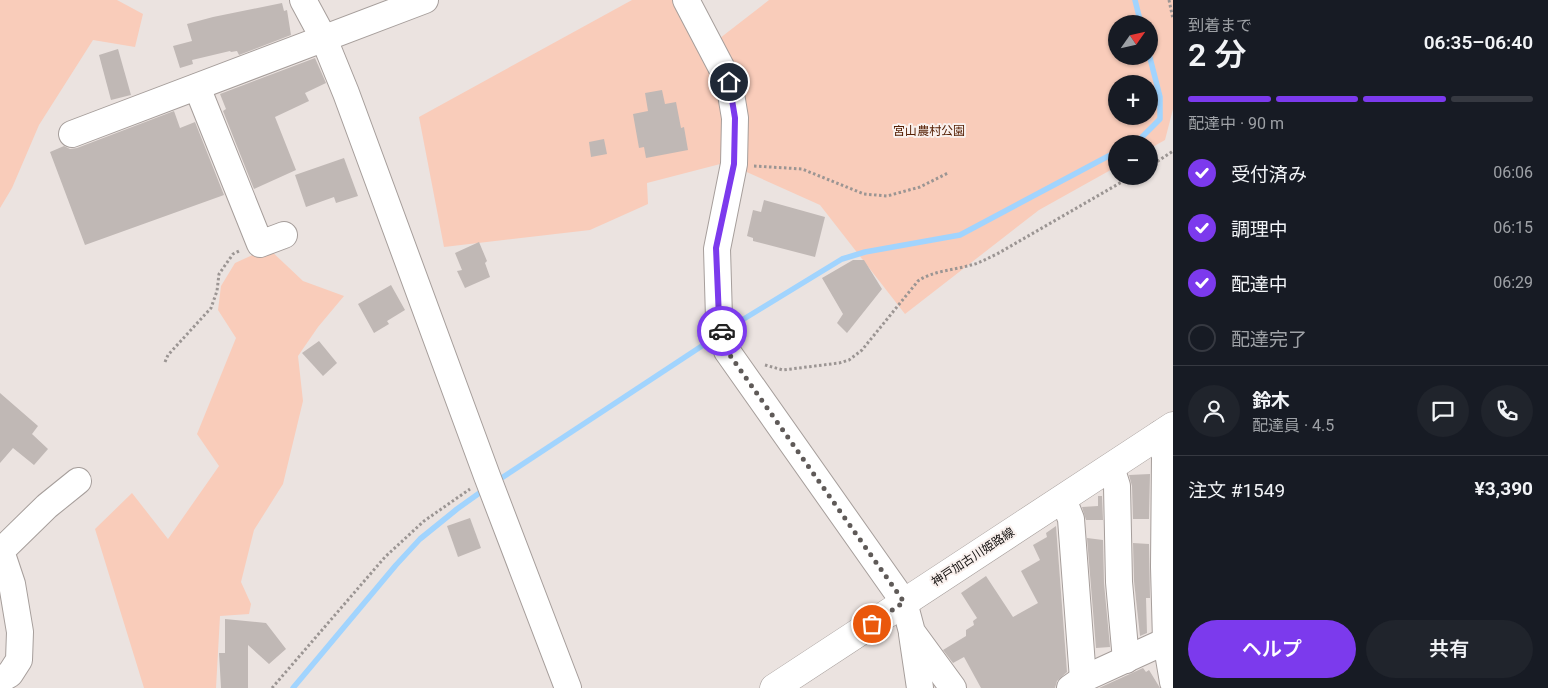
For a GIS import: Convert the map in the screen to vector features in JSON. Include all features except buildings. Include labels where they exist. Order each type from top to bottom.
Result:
[{"type":"main road","name":"神戸加古川姫路線","points":[[774,688],[1166,430]]},
{"type":"street","points":[[303,0],[324,39],[374,164],[487,476],[568,688]]},
{"type":"street","points":[[72,134],[425,0]]},
{"type":"street","points":[[686,0],[729,82],[735,118],[734,164],[716,248],[719,318],[727,351],[904,602],[912,632],[920,688]]},
{"type":"street","points":[[197,87],[260,244],[284,234]]},
{"type":"street","points":[[1166,430],[1168,567],[1166,641],[1173,682]]},
{"type":"street","points":[[1111,467],[1118,486],[1119,582],[1126,660]]},
{"type":"street","points":[[0,680],[10,674],[19,660],[20,632],[12,584],[1,551],[48,506],[78,481]]},
{"type":"street","points":[[1063,499],[1071,519],[1076,684],[1166,641]]},
{"type":"street","points":[[912,632],[953,688]]},
{"type":"path","points":[[1168,0],[1173,18]]},
{"type":"path","points":[[1158,160],[1173,151]]},
{"type":"path","points":[[734,164],[802,169],[864,194],[887,196],[920,187],[948,173]]},
{"type":"path","points":[[739,368],[757,363],[783,370],[849,360],[862,350],[918,281],[926,275],[974,264],[997,254],[1116,185]]},
{"type":"path","points":[[165,362],[168,355],[210,308],[217,292],[219,274],[233,254],[246,247],[260,244]]},
{"type":"path","points":[[272,688],[385,557],[424,522],[487,476]]},
{"type":"green space","points":[[0,0],[117,0],[143,14],[135,47],[93,40],[39,125],[12,188],[0,208]]},
{"type":"green space","points":[[632,0],[672,0],[720,89],[728,162],[647,183],[648,204],[590,230],[444,247],[419,117]]},
{"type":"green space","name":"宮山農村公園","points":[[769,0],[1173,0],[1173,109],[1165,140],[1158,144],[1158,135],[1108,135],[1108,171],[1039,210],[905,314],[820,205],[740,169],[744,125],[702,52]]},
{"type":"green space","points":[[268,248],[303,281],[344,296],[318,327],[298,356],[303,401],[283,484],[254,530],[241,582],[251,604],[249,614],[220,616],[216,688],[144,688],[95,529],[132,493],[168,539],[219,466],[197,434],[236,338],[218,310],[221,286],[235,263]]},
{"type":"waterway","points":[[1135,0],[1139,15]]},
{"type":"waterway","points":[[1144,135],[1160,119],[1160,97],[1152,65]]},
{"type":"waterway","points":[[729,328],[842,259],[865,252],[960,235],[1108,156]]},
{"type":"waterway","points":[[497,481],[717,336]]},
{"type":"waterway","points":[[293,688],[420,539],[485,489]]},
{"type":"way so far","points":[[722,331],[727,351],[904,602],[872,624]]},
{"type":"route","points":[[722,331],[719,318],[716,248],[734,164],[735,118],[729,82]]}]
